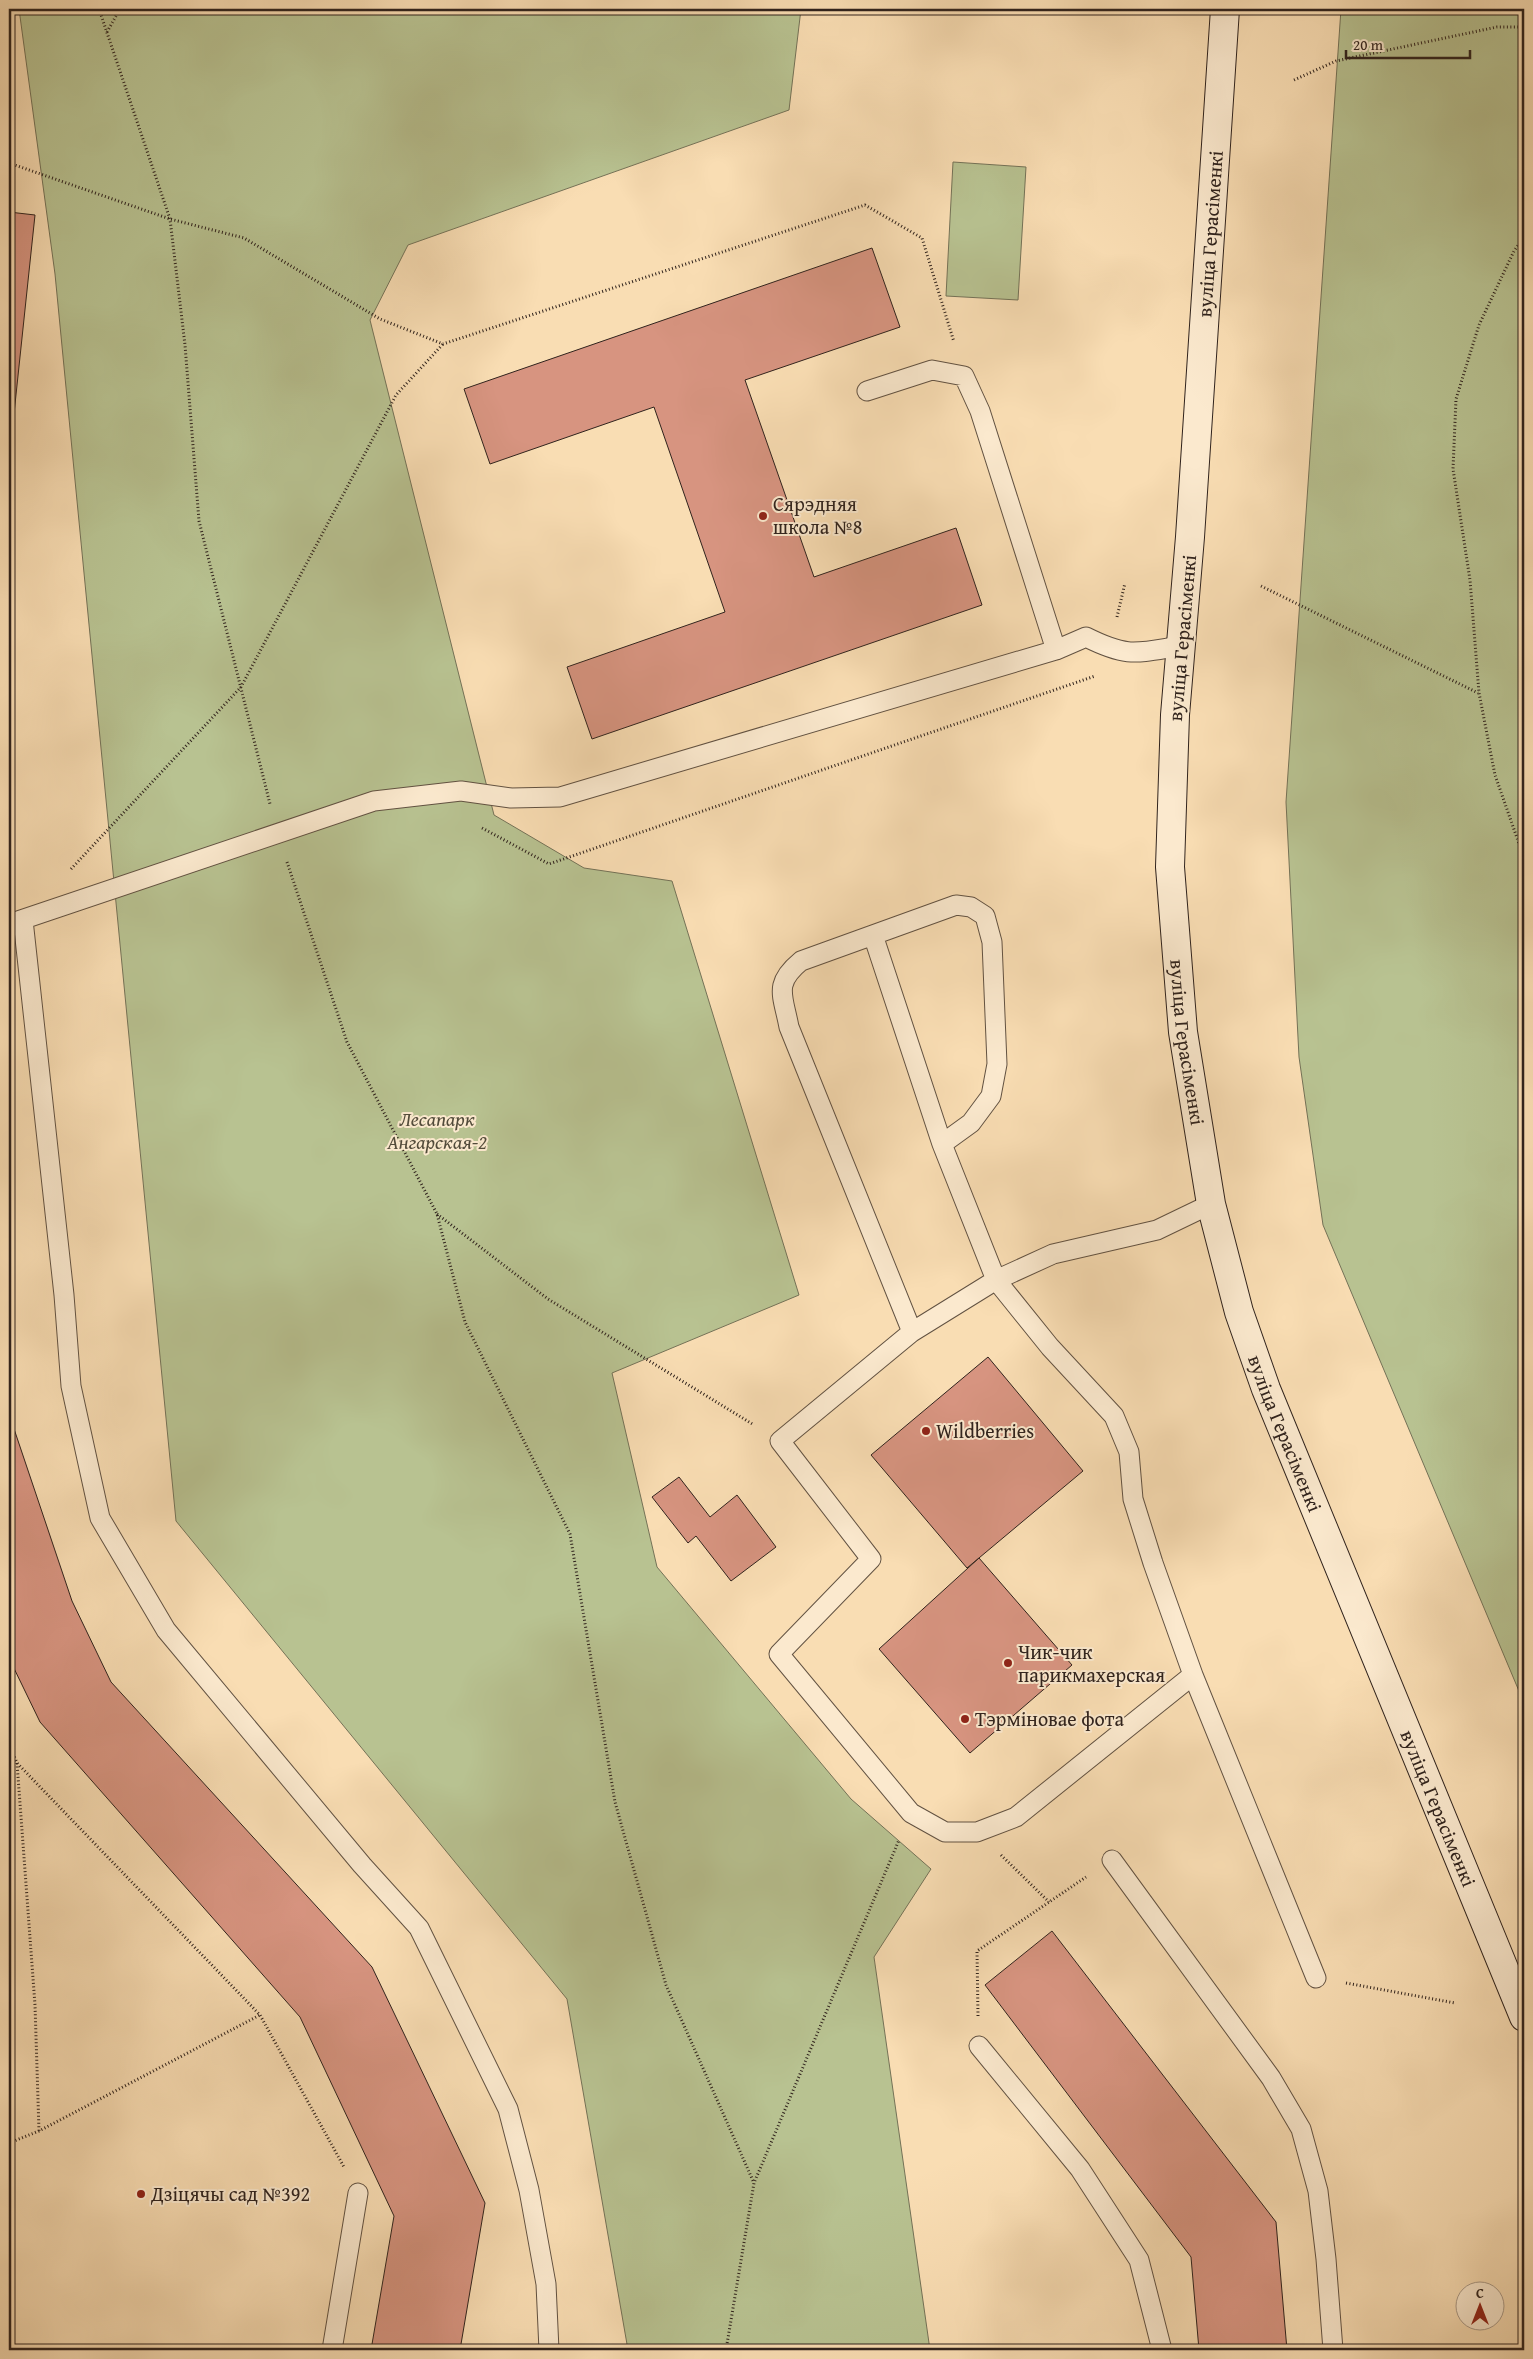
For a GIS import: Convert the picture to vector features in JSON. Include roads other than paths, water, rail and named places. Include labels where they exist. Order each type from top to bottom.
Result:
[{"type":"street","name":"вуліца Герасіменкі","points":[[1225,9],[1190,537],[1175,715],[1170,867],[1183,1032],[1211,1204],[1239,1312],[1266,1389],[1524,2017]]},
{"type":"lane","points":[[867,391],[932,370],[964,376],[980,410],[1056,650]]},
{"type":"lane","points":[[549,2350],[546,2284],[529,2190],[508,2109],[419,1928],[362,1865],[166,1630],[100,1518],[71,1386],[64,1294],[16,922],[374,801],[461,791],[511,798],[560,797],[1056,650],[1086,637],[1109,648],[1131,654],[1180,646]]},
{"type":"lane","points":[[912,1332],[789,1027],[782,984],[787,972],[801,961],[956,905],[971,907],[985,916],[992,942],[996,1055],[991,1096],[971,1122],[942,1144]]},
{"type":"lane","points":[[874,935],[942,1144],[996,1280],[1050,1347],[1114,1416],[1129,1452],[1133,1499],[1153,1563],[1193,1675],[1316,1978]]},
{"type":"lane","points":[[1193,1675],[1016,1817],[977,1832],[945,1832],[911,1812],[780,1654],[871,1559],[780,1441],[912,1332],[996,1280],[1053,1254],[1157,1230],[1211,1204]]},
{"type":"lane","points":[[1112,1860],[1271,2078],[1302,2129],[1318,2192],[1326,2259],[1333,2350]]},
{"type":"lane","points":[[979,2046],[1080,2169],[1139,2260],[1162,2350]]},
{"type":"lane","points":[[332,2350],[358,2193]]},
{"type":"place","name":"Сярэдняя школа №8","points":[[763,516]]},
{"type":"place","name":"Wildberries","points":[[926,1431]]},
{"type":"place","name":"Чик-чик парикмахерская","points":[[1008,1663]]},
{"type":"place","name":"Тэрміновае фота","points":[[965,1719]]},
{"type":"place","name":"Дзіцячы сад №392","points":[[141,2194]]},
{"type":"park label","name":"Лесапарк Ангарская-2","points":[[437,1130]]}]
